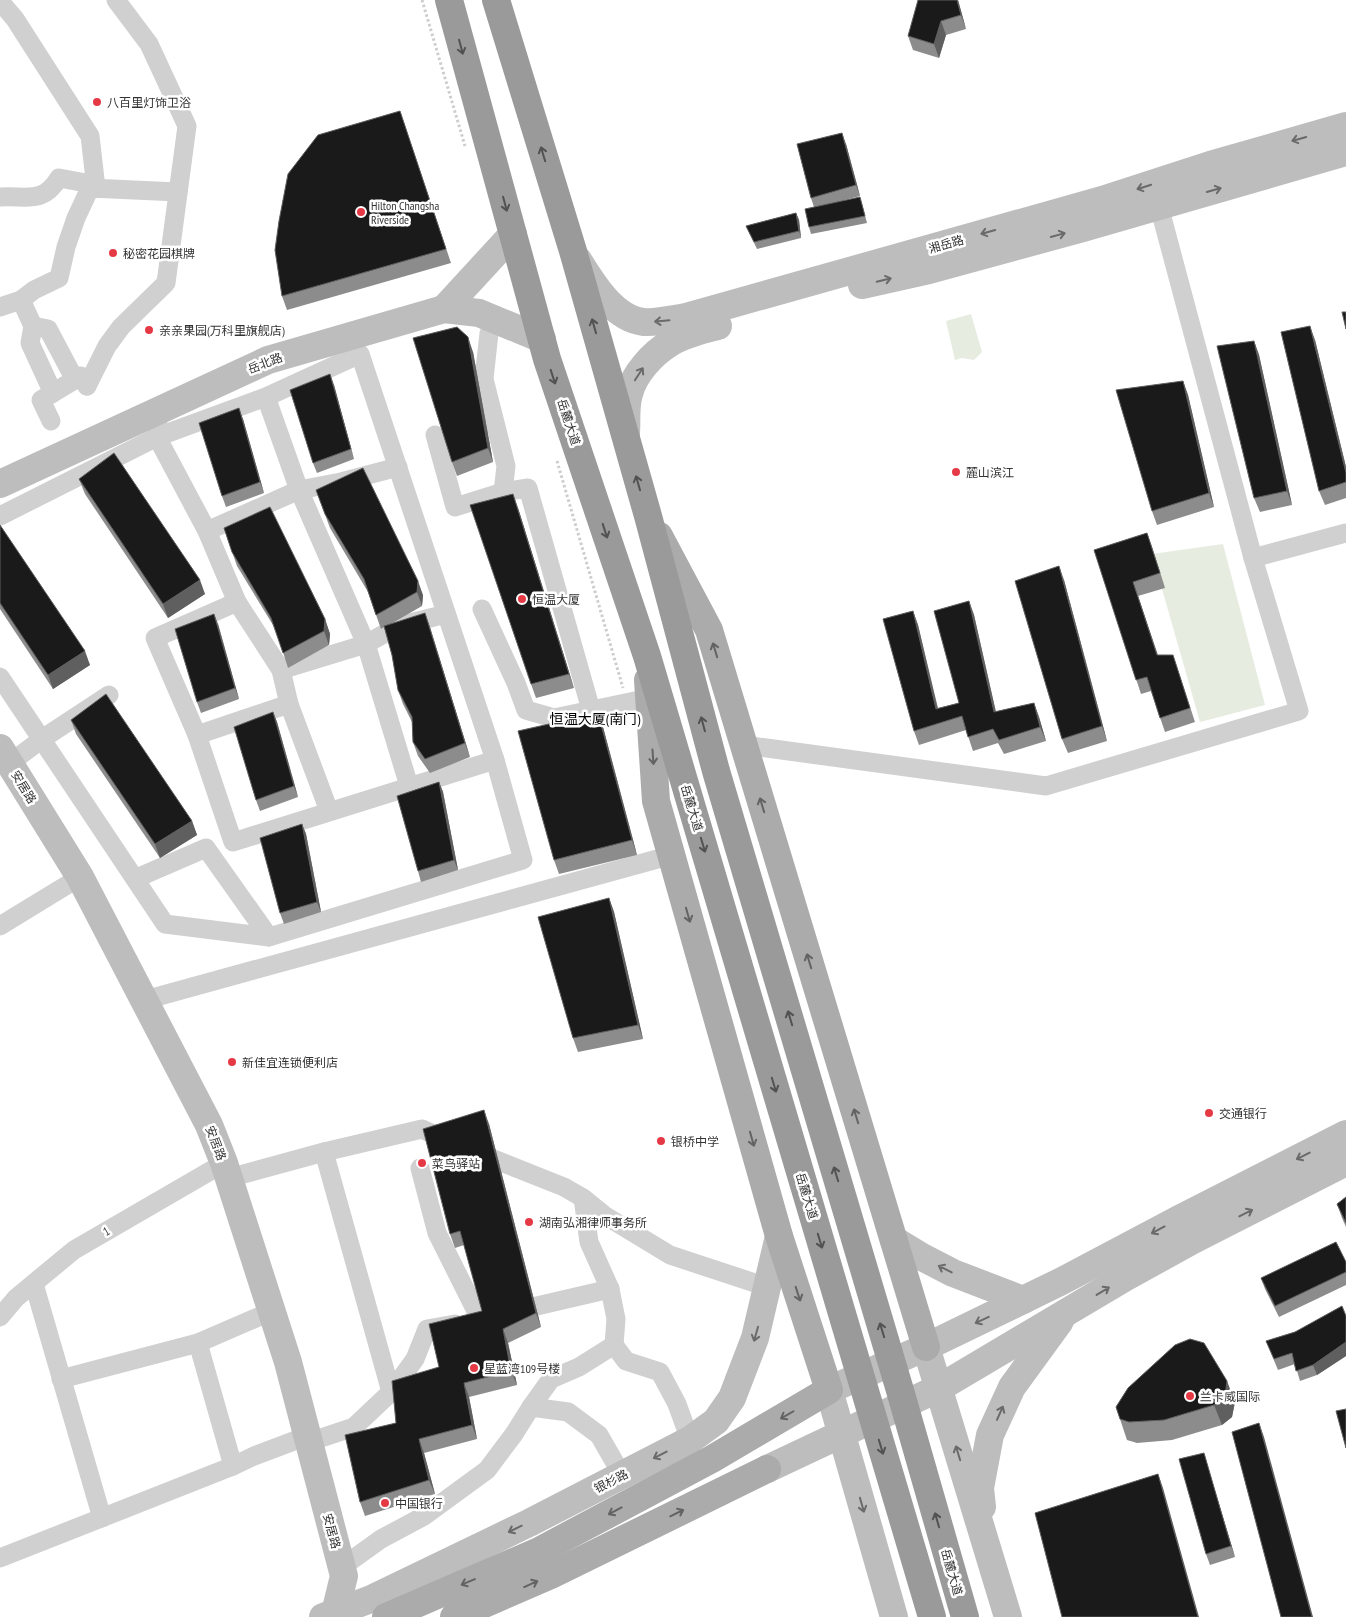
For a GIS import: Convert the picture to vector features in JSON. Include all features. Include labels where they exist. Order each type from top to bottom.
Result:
[{"type":"highway","name":"岳麓大道","points":[[448,0],[542,339],[646,656],[932,1617]]},
{"type":"highway","name":"岳麓大道","points":[[496,0],[573,251],[648,516],[716,771],[894,1368],[965,1617]]},
{"type":"main road","name":"湘岳路","points":[[573,251],[599,292],[613,307],[625,315],[643,322],[666,321],[1102,200],[1210,165],[1346,126]]},
{"type":"main road","name":"湘岳路","points":[[626,437],[628,394],[636,377],[646,363],[658,352],[670,343],[685,336],[866,284],[930,270],[1346,152]]},
{"type":"main road","points":[[444,308],[513,234]]},
{"type":"main road","name":"岳北路","points":[[0,484],[268,360],[444,308],[479,313],[542,339]]},
{"type":"main road","points":[[648,516],[709,630],[1008,1617]]},
{"type":"main road","points":[[646,656],[656,801],[779,1236],[829,1390],[894,1617]]},
{"type":"main road","name":"安居路","points":[[5,755],[80,877],[209,1124],[226,1170],[288,1362],[343,1571]]},
{"type":"main road","points":[[829,1390],[926,1347],[1023,1300],[1346,1134]]},
{"type":"main road","points":[[454,1617],[551,1575],[767,1469],[939,1388],[1192,1240],[1346,1162]]},
{"type":"main road","name":"银杉路","points":[[392,1606],[529,1523],[690,1440],[716,1421],[732,1398],[755,1338],[779,1236]]},
{"type":"main road","points":[[894,1240],[953,1273],[1023,1300]]},
{"type":"main road","points":[[986,1546],[980,1488],[990,1435],[1012,1387],[1067,1312]]},
{"type":"main road","name":"银杉路","points":[[331,1615],[392,1606],[539,1551],[712,1459],[829,1390]]},
{"type":"main road","points":[[331,1615],[343,1571],[392,1606]]},
{"type":"street","points":[[51,421],[41,400],[81,376],[87,386],[112,340],[121,328],[166,283],[186,126],[149,44],[116,0]]},
{"type":"street","points":[[0,5],[4,6],[15,19],[90,136],[96,188]]},
{"type":"street","points":[[0,196],[39,197],[53,188],[59,178],[86,183],[96,188]]},
{"type":"street","points":[[0,307],[21,300],[34,290],[59,278],[66,247],[76,218],[90,188],[178,192]]},
{"type":"street","points":[[744,745],[1046,786],[1299,711],[1253,558],[1159,206]]},
{"type":"street","points":[[21,300],[33,326],[30,343],[53,392]]},
{"type":"street","points":[[33,326],[48,329],[74,380]]},
{"type":"street","points":[[489,333],[484,379],[506,466],[503,492]]},
{"type":"street","points":[[0,516],[157,438],[266,397],[360,354],[495,760],[523,860],[269,937],[165,924],[0,676]]},
{"type":"street","points":[[266,397],[299,490],[366,644],[409,786]]},
{"type":"street","points":[[159,411],[157,438],[207,531],[237,602],[282,670],[289,704],[329,811]]},
{"type":"street","points":[[436,435],[455,507],[503,492],[528,488],[591,710]]},
{"type":"street","points":[[207,531],[299,490],[341,482],[398,467]]},
{"type":"street","points":[[1253,558],[1346,533]]},
{"type":"street","points":[[237,602],[155,638],[197,735],[233,842],[495,760]]},
{"type":"street","points":[[482,609],[516,683],[526,710],[554,718],[650,698]]},
{"type":"street","points":[[282,670],[366,644],[398,626],[446,614]]},
{"type":"street","points":[[5,755],[42,739],[108,695]]},
{"type":"street","points":[[197,735],[289,704]]},
{"type":"street","points":[[140,877],[206,848],[269,937]]},
{"type":"street","points":[[145,1000],[672,855]]},
{"type":"street","points":[[0,926],[80,877]]},
{"type":"street","name":"1","points":[[0,1317],[16,1298],[74,1250],[226,1170],[324,1152],[422,1130],[564,1187],[583,1198],[604,1215],[670,1255],[767,1288]]},
{"type":"street","points":[[324,1152],[390,1392]]},
{"type":"street","points":[[420,1168],[437,1232],[480,1319]]},
{"type":"street","points":[[583,1198],[589,1242],[610,1289],[616,1319],[614,1345],[626,1361],[660,1372],[677,1404],[690,1440]]},
{"type":"street","points":[[34,1284],[102,1518]]},
{"type":"street","points":[[0,1558],[254,1456],[354,1427],[390,1392],[415,1359],[427,1328],[480,1319],[610,1289]]},
{"type":"street","points":[[61,1378],[198,1343],[272,1311]]},
{"type":"street","points":[[198,1343],[233,1466]]},
{"type":"street","points":[[343,1571],[381,1539],[424,1516],[487,1470],[551,1380],[578,1368],[614,1345]]},
{"type":"street","points":[[531,1407],[568,1412],[599,1435],[622,1475]]},
{"type":"shaded area","points":[[971,314],[982,352],[974,360],[962,358],[955,360],[946,321]]},
{"type":"shaded area","points":[[1223,544],[1265,705],[1200,722],[1152,554]]},
{"type":"building","points":[[918,0],[957,0],[961,15],[941,21],[934,44],[908,36]]},
{"type":"building","name":"Hilton Changsha Riverside","points":[[400,111],[446,249],[282,296],[275,250],[288,174],[318,135]]},
{"type":"building","points":[[842,133],[856,185],[811,198],[797,144]]},
{"type":"building","points":[[860,197],[865,216],[809,227],[805,209]]},
{"type":"building","points":[[796,213],[799,231],[754,242],[746,226]]},
{"type":"building","points":[[1342,312],[1346,312],[1346,329]]},
{"type":"building","points":[[1310,326],[1346,473],[1346,482],[1319,491],[1281,332]]},
{"type":"building","points":[[457,327],[468,337],[488,448],[452,462],[413,338]]},
{"type":"building","points":[[1254,341],[1287,491],[1254,498],[1217,346]]},
{"type":"building","points":[[330,374],[351,449],[313,463],[290,390]]},
{"type":"building","points":[[1183,381],[1209,493],[1152,511],[1116,390]]},
{"type":"building","points":[[239,408],[260,482],[222,496],[199,423]]},
{"type":"building","points":[[114,453],[200,580],[163,604],[79,479]]},
{"type":"building","points":[[363,468],[418,581],[417,592],[376,615],[364,579],[325,514],[316,490]]},
{"type":"building","points":[[513,494],[569,674],[531,684],[470,505]]},
{"type":"building","points":[[270,507],[325,619],[324,631],[283,653],[271,618],[232,552],[224,528]]},
{"type":"building","points":[[0,525],[85,651],[48,675],[0,603]]},
{"type":"building","points":[[1147,533],[1160,573],[1133,582],[1157,655],[1173,655],[1190,708],[1160,718],[1147,677],[1136,680],[1094,550]]},
{"type":"building","points":[[1059,566],[1102,726],[1062,739],[1015,581]]},
{"type":"building","points":[[969,601],[994,712],[1034,703],[1040,727],[999,740],[993,729],[968,737],[962,716],[914,731],[883,619],[913,611],[936,709],[959,703],[934,611]]},
{"type":"building","points":[[425,613],[465,743],[425,759],[413,742],[412,717],[398,690],[392,655],[384,626]]},
{"type":"building","points":[[214,614],[235,688],[197,702],[175,629]]},
{"type":"building","points":[[106,694],[192,821],[155,844],[71,720]]},
{"type":"building","points":[[273,712],[294,786],[256,800],[234,727]]},
{"type":"building","points":[[598,713],[632,840],[554,860],[518,731]]},
{"type":"building","points":[[439,782],[454,860],[418,871],[397,796]]},
{"type":"building","points":[[302,824],[317,902],[280,913],[260,838]]},
{"type":"building","points":[[609,898],[638,1025],[573,1038],[538,917]]},
{"type":"building","points":[[484,1110],[536,1313],[503,1329],[511,1371],[464,1383],[472,1425],[419,1439],[429,1480],[360,1502],[345,1435],[396,1423],[392,1381],[439,1367],[429,1324],[482,1311],[460,1231],[450,1234],[423,1129]]},
{"type":"building","points":[[1346,1197],[1346,1223],[1337,1204]]},
{"type":"building","points":[[1336,1242],[1346,1262],[1346,1272],[1275,1306],[1261,1278]]},
{"type":"building","points":[[1342,1306],[1346,1316],[1346,1342],[1313,1365],[1296,1371],[1292,1353],[1274,1359],[1266,1341],[1295,1332]]},
{"type":"building","points":[[1190,1339],[1204,1343],[1227,1381],[1225,1396],[1214,1405],[1164,1420],[1129,1422],[1120,1419],[1116,1407],[1128,1388],[1175,1345]]},
{"type":"building","points":[[1346,1409],[1346,1448],[1336,1411]]},
{"type":"building","points":[[1259,1423],[1312,1617],[1281,1617],[1232,1432]]},
{"type":"building","points":[[1204,1453],[1231,1546],[1206,1554],[1179,1459]]},
{"type":"building","points":[[1158,1474],[1198,1617],[1062,1617],[1035,1513]]},
{"type":"place","name":"八百里灯饰卫浴","points":[[97,102]]},
{"type":"place","name":"Hilton Changsha Riverside","points":[[361,212]]},
{"type":"place","name":"秘密花园棋牌","points":[[113,253]]},
{"type":"place","name":"亲亲果园(万科里旗舰店)","points":[[149,330]]},
{"type":"place","name":"麓山滨江","points":[[956,472]]},
{"type":"place","name":"恒温大厦","points":[[522,599]]},
{"type":"place","name":"新佳宜连锁便利店","points":[[232,1062]]},
{"type":"place","name":"交通银行","points":[[1209,1113]]},
{"type":"place","name":"银桥中学","points":[[661,1141]]},
{"type":"place","name":"菜鸟驿站","points":[[422,1163]]},
{"type":"place","name":"湖南弘湘律师事务所","points":[[529,1222]]},
{"type":"place","name":"星蓝湾109号楼","points":[[474,1368]]},
{"type":"place","name":"兰卡威国际","points":[[1190,1396]]},
{"type":"place","name":"中国银行","points":[[385,1503]]},
{"type":"district","name":"恒温大厦(南门)","points":[[595,719]]}]
